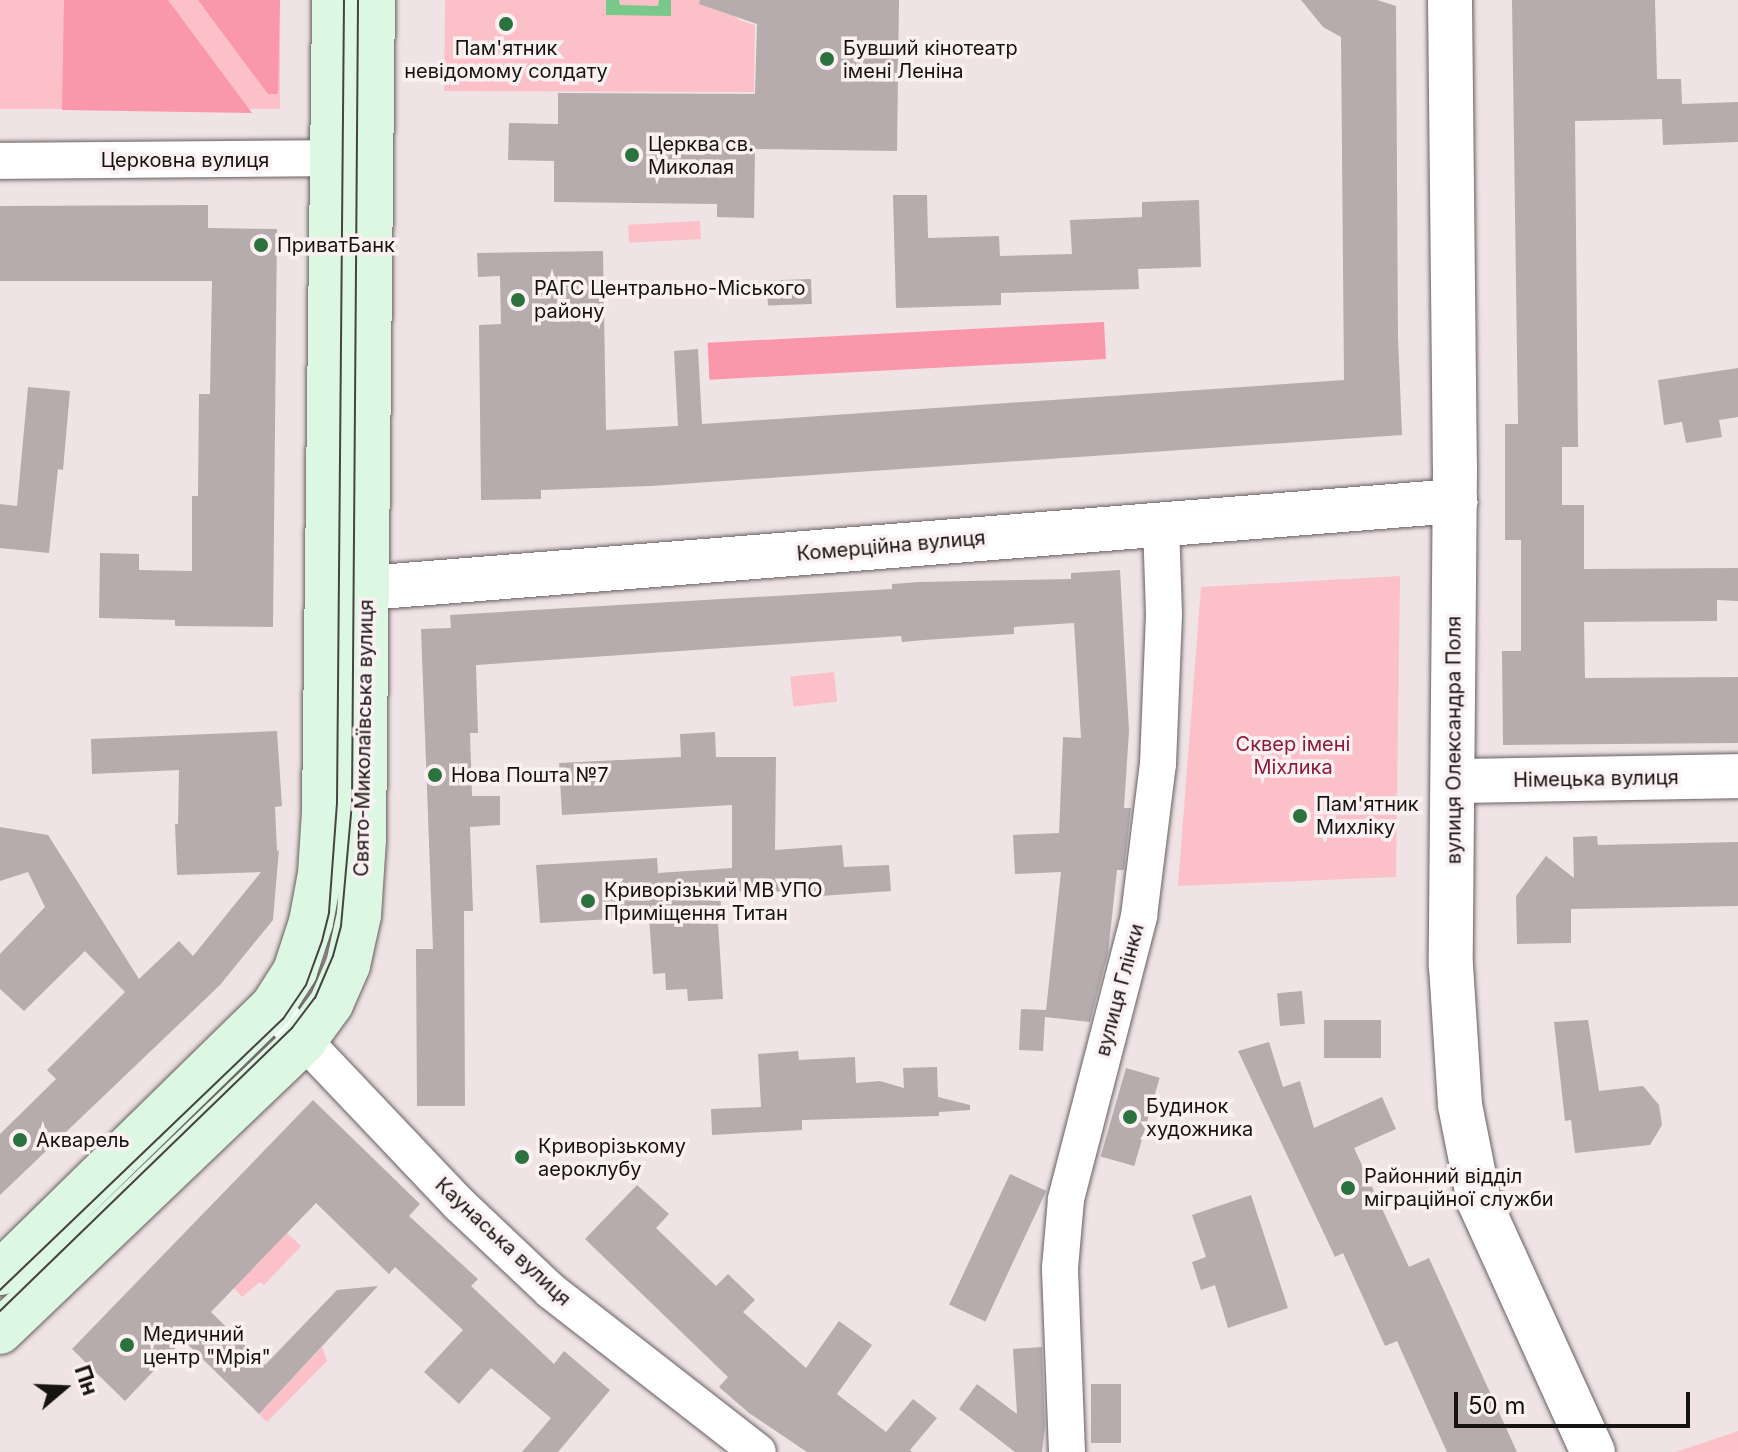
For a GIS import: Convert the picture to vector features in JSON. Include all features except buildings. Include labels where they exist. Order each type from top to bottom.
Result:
[{"type":"main road","name":"Свято-Миколаївська вулиця","points":[[0,1332],[304,1041],[331,1004],[348,965],[359,915],[364,839],[348,590],[352,158],[334,0]]},
{"type":"main road","name":"Свято-Миколаївська вулиця","points":[[352,158],[373,0]]},
{"type":"main road","name":"Свято-Миколаївська вулиця","points":[[0,1273],[284,992],[305,943],[320,874],[348,590]]},
{"type":"street","name":"вулиця Олександра Поля","points":[[1450,0],[1455,501],[1451,966],[1465,1145],[1479,1201],[1593,1452]]},
{"type":"street","name":"Церковна вулиця","points":[[0,161],[352,158]]},
{"type":"street","name":"Комерційна вулиця","points":[[348,590],[1455,501]]},
{"type":"street","name":"вулиця Глінки","points":[[1067,1452],[1060,1268],[1066,1199],[1139,916],[1158,764],[1164,614],[1161,524]]},
{"type":"street","name":"Німецька вулиця","points":[[1454,781],[1738,776]]},
{"type":"street","name":"Каунаська вулиця","points":[[272,1007],[460,1205],[551,1291],[758,1452]]},
{"type":"green space","points":[[0,0],[280,0],[280,109],[0,109]]},
{"type":"green space","points":[[445,0],[728,0],[731,12],[739,20],[755,25],[754,92],[444,91]]},
{"type":"green space","points":[[700,221],[701,239],[629,243],[628,225]]},
{"type":"green space","name":"Сквер імені Міхлика","points":[[1400,576],[1396,877],[1178,886],[1201,587]]},
{"type":"green space","points":[[834,672],[837,702],[793,706],[790,677]]},
{"type":"green space","points":[[287,1233],[301,1246],[264,1285],[260,1282],[242,1297],[234,1288]]},
{"type":"green space","points":[[322,1347],[327,1361],[267,1422],[259,1414]]},
{"type":"green space","points":[[1738,1431],[1738,1452],[1676,1452]]},
{"type":"shaded area","points":[[64,0],[168,0],[252,113],[62,110]]},
{"type":"shaded area","points":[[198,0],[280,0],[278,94],[268,94]]},
{"type":"shaded area","points":[[606,0],[619,0],[620,5],[658,6],[659,0],[671,0],[671,16],[606,15]]},
{"type":"shaded area","points":[[1104,322],[1106,359],[709,380],[708,343]]},
{"type":"tram line","points":[[0,1290],[283,1019],[306,985],[322,941],[329,912],[337,802],[344,0]]},
{"type":"tram line","points":[[0,1311],[292,1028],[315,998],[333,956],[341,926],[352,802],[358,0]]},
{"type":"place","name":"Пам'ятник невідомому солдату","points":[[506,24]]},
{"type":"place","name":"Бувший кінотеатр імені Леніна","points":[[827,59]]},
{"type":"place","name":"Церква св. Миколая","points":[[632,155]]},
{"type":"place","name":"ПриватБанк","points":[[261,245]]},
{"type":"place","name":"РАГС Центрально-Міського району","points":[[518,300]]},
{"type":"place","name":"Нова Пошта №7","points":[[435,775]]},
{"type":"place","name":"Пам'ятник Михліку","points":[[1300,816]]},
{"type":"place","name":"Криворізький МВ УПО Приміщення Титан","points":[[588,901]]},
{"type":"place","name":"Будинок художника","points":[[1130,1117]]},
{"type":"place","name":"Акварель","points":[[20,1140]]},
{"type":"place","name":"Криворізькому аероклубу","points":[[522,1157]]},
{"type":"place","name":"Районний вiддiл мiграцiйної служби","points":[[1348,1188]]},
{"type":"place","name":"Медичний центр \"Мрія\"","points":[[127,1345]]}]
